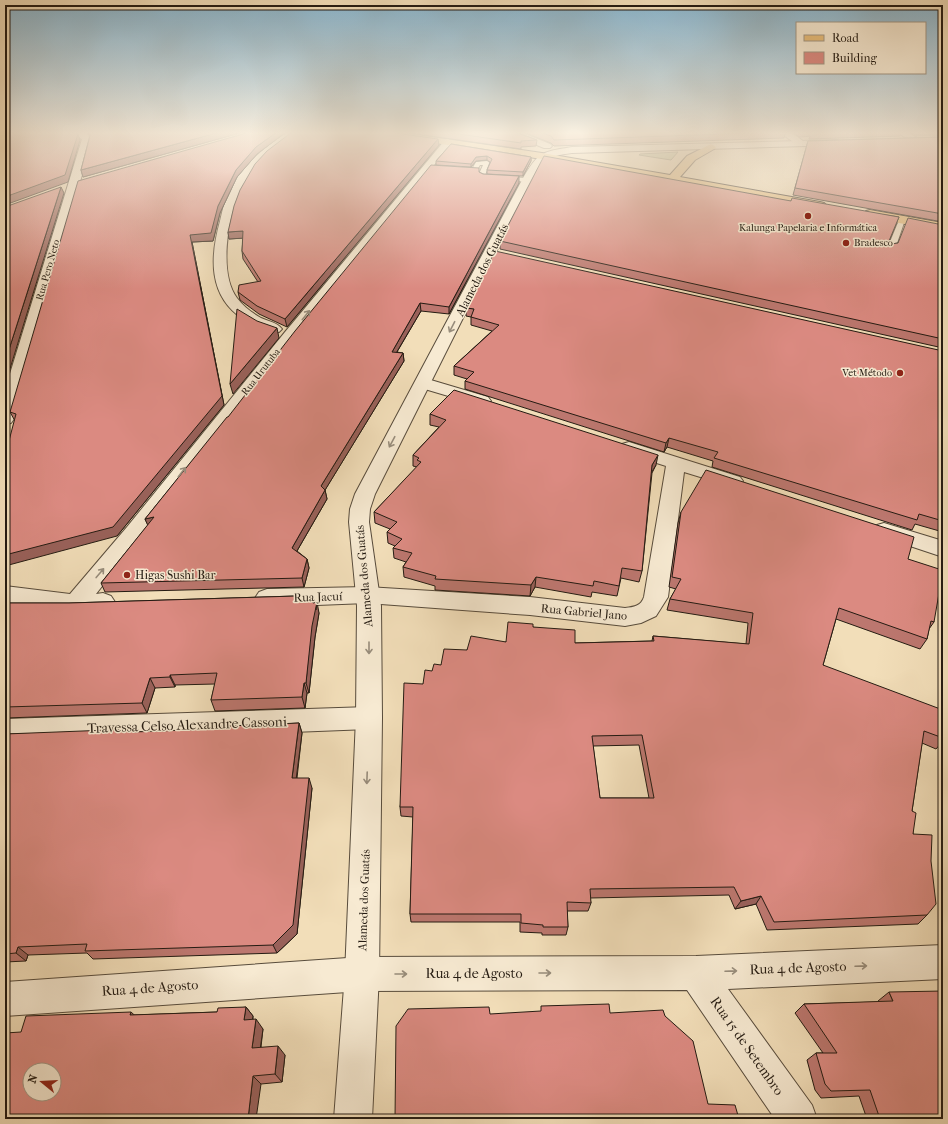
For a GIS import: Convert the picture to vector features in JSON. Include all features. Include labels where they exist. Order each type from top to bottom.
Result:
[{"type":"main road","points":[[703,184],[833,208]]},
{"type":"main road","points":[[856,212],[943,227]]},
{"type":"street","points":[[66,187],[74,184]]},
{"type":"street","points":[[238,184],[229,207],[222,235],[218,265],[222,284],[228,296],[238,308],[253,320],[290,334]]},
{"type":"street","name":"Rua Urutuba","points":[[75,603],[134,532],[290,334],[417,184]]},
{"type":"street","name":"Alameda dos Guatás","points":[[353,1119],[362,974],[369,718],[368,595],[359,522],[360,510],[365,494],[424,383],[498,254],[525,184]]},
{"type":"street","name":"Rua Pero Neto","points":[[5,419],[66,187]]},
{"type":"street","points":[[424,383],[502,407]]},
{"type":"street","points":[[615,444],[750,487]]},
{"type":"street","name":"Rua Gabriel Jano","points":[[368,595],[530,606],[625,617],[637,616],[647,612],[654,606],[658,587],[676,463]]},
{"type":"street","points":[[869,525],[943,549]]},
{"type":"street","points":[[5,594],[75,603],[122,602]]},
{"type":"street","name":"Rua Jacuí","points":[[249,598],[368,595]]},
{"type":"street","name":"Travessa Celso Alexandre Cassoni","points":[[5,732],[369,718]]},
{"type":"street","name":"Rua 4 de Agosto","points":[[5,998],[362,974],[696,972],[943,962]]},
{"type":"street","name":"Rua 15 de Setembro","points":[[696,972],[798,1119]]},
{"type":"lane","points":[[891,249],[902,220]]},
{"type":"building","points":[[5,184],[39,184],[5,197]]},
{"type":"building","points":[[77,184],[229,184],[218,206],[211,233],[190,235],[222,396],[113,527],[5,555],[5,456],[16,414],[10,412]]},
{"type":"building","points":[[243,184],[399,184],[285,319],[257,306],[238,292],[239,285],[261,281],[242,251],[243,231],[228,232],[234,206]]},
{"type":"building","points":[[415,184],[514,184],[449,307],[420,303],[392,352],[403,353],[321,486],[325,490],[292,548],[307,559],[302,578],[101,583],[154,517],[145,519],[228,417],[295,331]]},
{"type":"building","points":[[529,184],[700,184],[791,201],[792,198],[899,217],[889,241],[891,244],[898,243],[908,218],[943,225],[943,339],[500,241]]},
{"type":"building","points":[[796,184],[943,184],[943,214],[795,188]]},
{"type":"building","points":[[61,187],[5,362],[5,207]]},
{"type":"building","points":[[495,251],[943,351],[943,521],[919,514],[917,520],[714,458],[718,452],[669,438],[666,443],[465,381],[474,372],[454,366],[499,325],[471,317],[474,309],[466,308]]},
{"type":"building","points":[[237,309],[257,321],[277,328],[230,384]]},
{"type":"building","points":[[454,390],[658,455],[652,465],[642,571],[622,568],[619,586],[594,581],[593,586],[536,577],[531,585],[435,579],[436,576],[403,567],[412,553],[393,548],[402,539],[387,532],[397,522],[374,512],[421,462],[417,460],[419,458],[413,455],[446,420],[430,414]]},
{"type":"building","points":[[706,470],[914,537],[908,559],[942,570],[934,622],[931,621],[927,639],[839,608],[823,665],[943,710],[943,738],[924,731],[912,811],[916,813],[913,834],[932,835],[931,861],[936,904],[927,915],[774,922],[761,896],[741,901],[734,887],[590,889],[591,903],[567,902],[568,927],[543,927],[543,925],[521,923],[521,914],[410,914],[413,807],[400,807],[404,683],[423,684],[425,670],[432,671],[434,664],[441,665],[444,649],[467,650],[471,636],[506,642],[508,622],[533,624],[533,627],[575,630],[575,643],[654,641],[653,636],[749,644],[753,613],[670,599],[681,579],[672,577],[681,512]],"holes":[[[642,735],[654,798],[600,798],[592,736]]]},
{"type":"building","points":[[296,596],[295,600],[313,600],[313,603],[317,602],[312,626],[306,683],[304,683],[302,697],[211,700],[217,673],[170,675],[170,677],[150,678],[142,703],[5,707],[5,603],[69,603]]},
{"type":"building","points":[[299,723],[292,778],[309,778],[293,925],[273,945],[85,951],[87,944],[18,947],[16,953],[5,954],[5,734],[134,729],[133,732],[187,730],[204,729],[205,727]]},
{"type":"building","points":[[943,991],[943,1119],[880,1119],[870,1090],[831,1091],[825,1084],[816,1053],[837,1053],[804,1004],[893,1001],[889,992]]},
{"type":"building","points":[[609,1004],[610,1013],[663,1010],[665,1016],[693,1041],[708,1104],[735,1105],[739,1119],[395,1119],[396,1026],[408,1009],[489,1007],[490,1014],[541,1011],[541,1006]]},
{"type":"building","points":[[246,1007],[244,1020],[256,1019],[252,1048],[278,1046],[275,1074],[253,1076],[248,1119],[5,1119],[5,1033],[21,1032],[26,1016],[131,1012],[130,1015],[217,1012],[218,1008]]},
{"type":"place","name":"Kalunga Papelaria e Informática","points":[[808,216]]},
{"type":"place","name":"Bradesco","points":[[846,243]]},
{"type":"place","name":"Vet Método","points":[[900,373]]},
{"type":"place","name":"Higas Sushi Bar","points":[[127,575]]}]
